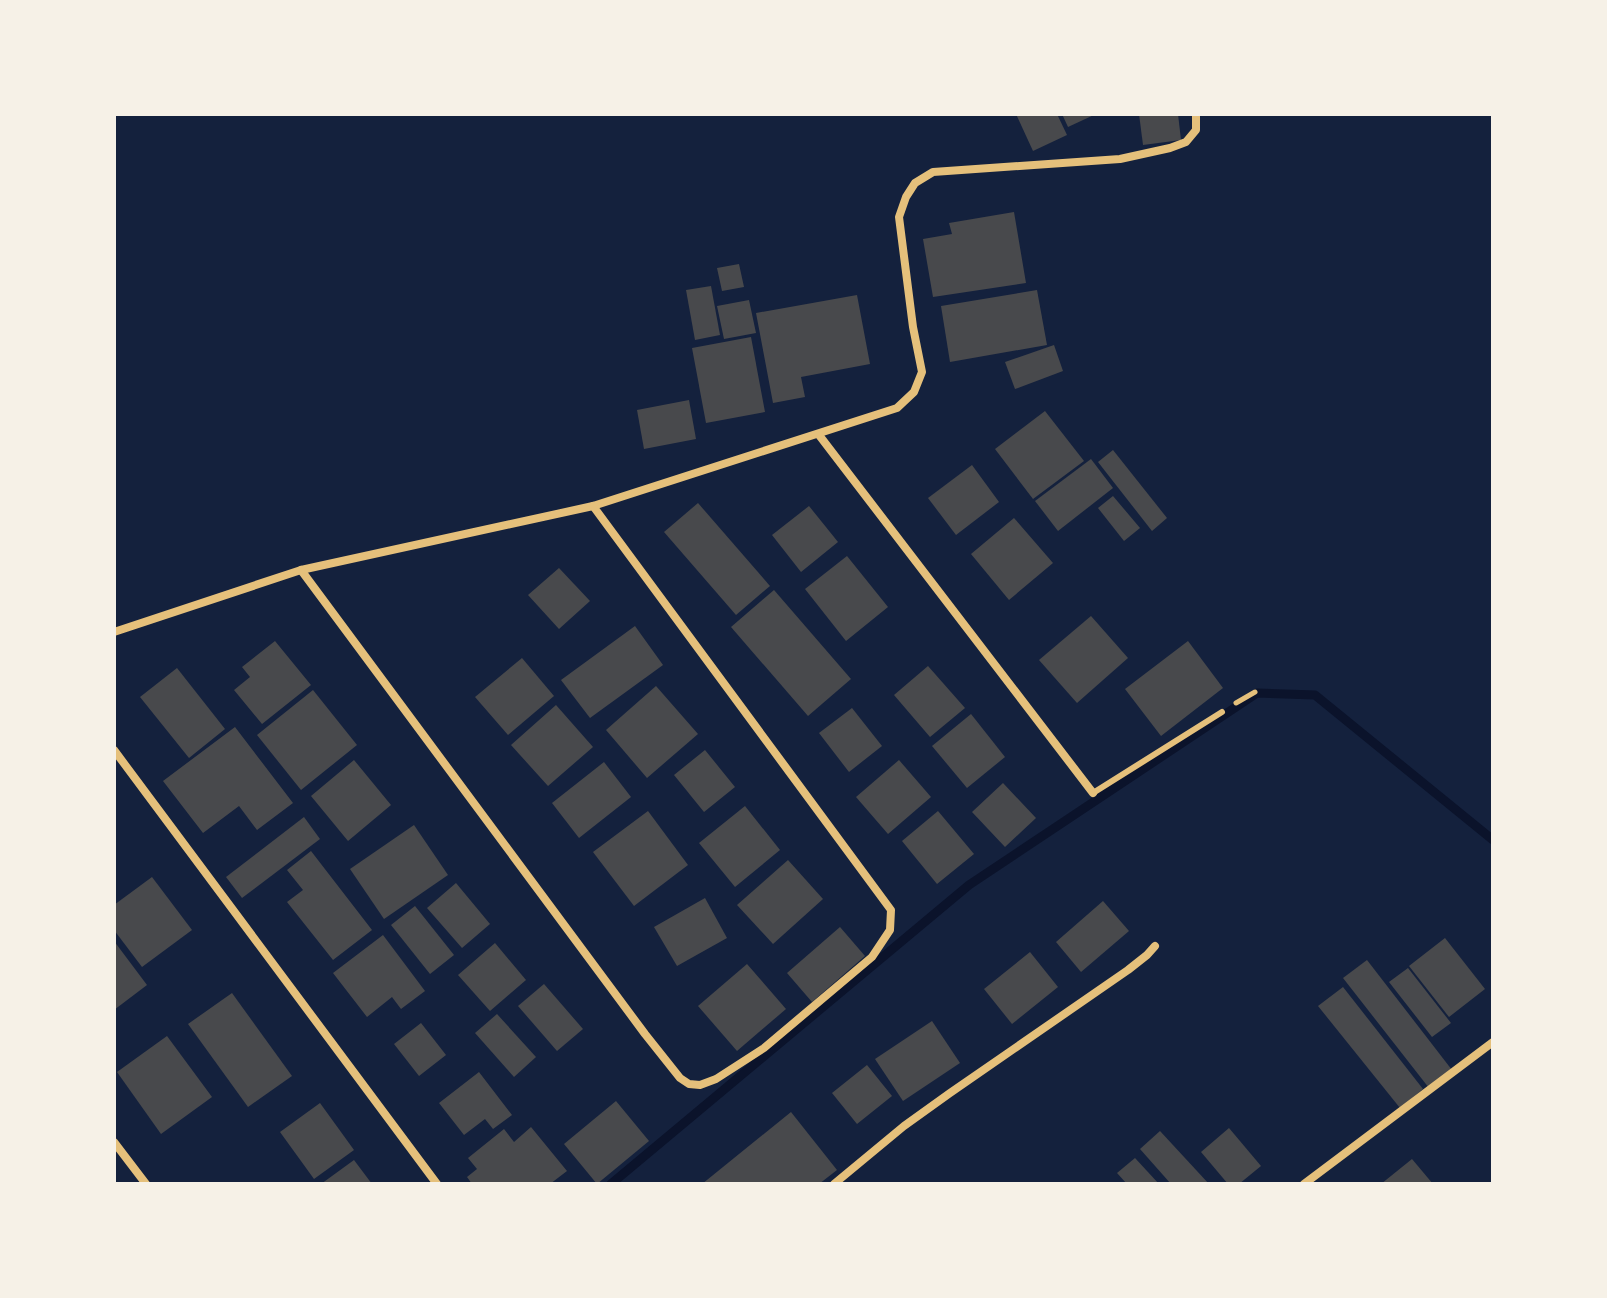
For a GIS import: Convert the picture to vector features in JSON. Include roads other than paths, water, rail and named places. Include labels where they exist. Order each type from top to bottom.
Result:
[{"type":"street","points":[[114,632],[301,570],[593,506],[897,408],[914,392],[922,372],[899,217],[915,183],[933,172],[1120,159],[1170,148],[1186,142],[1196,130],[1196,114]]},
{"type":"street","points":[[819,435],[1093,793]]},
{"type":"street","points":[[301,570],[645,1034],[680,1078],[689,1084],[700,1085],[716,1079],[764,1048],[872,957],[890,930],[891,910],[593,506]]},
{"type":"street","points":[[114,750],[437,1184]]},
{"type":"street","points":[[834,1184],[904,1126],[1128,970],[1155,946]]},
{"type":"street","points":[[1304,1184],[1493,1042]]},
{"type":"street","points":[[114,1142],[146,1184]]},
{"type":"lane","points":[[1093,793],[1222,712]]},
{"type":"waterway","points":[[611,1184],[969,885],[1257,693],[1315,695],[1493,840]]}]
